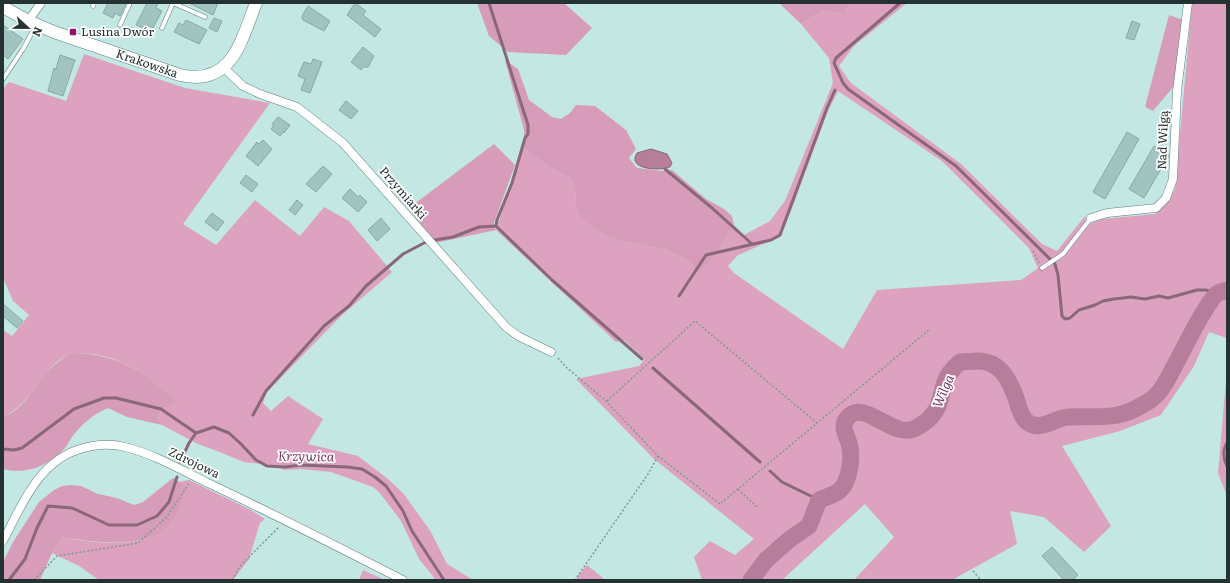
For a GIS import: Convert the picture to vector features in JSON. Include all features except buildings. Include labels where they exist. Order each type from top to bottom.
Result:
[{"type":"street","points":[[32,23],[41,3]]},
{"type":"street","name":"Krakowska","points":[[3,7],[32,23],[70,38],[180,75],[198,77],[208,76],[224,68],[232,59],[239,47],[256,3]]},
{"type":"street","name":"Nad Wilgą","points":[[1091,218],[1107,213],[1156,208],[1166,198],[1173,179],[1177,91],[1188,3]]},
{"type":"street","name":"Przymiarki","points":[[224,68],[243,86],[260,94],[297,107],[343,143],[506,327],[518,336],[551,352]]},
{"type":"street","name":"Zdrojowa","points":[[3,542],[27,495],[39,478],[58,460],[77,450],[101,445],[124,446],[149,454],[286,520],[403,580]]},
{"type":"lane","points":[[120,25],[130,3]]},
{"type":"lane","points":[[162,28],[173,3],[205,17]]},
{"type":"lane","points":[[3,79],[32,23]]},
{"type":"lane","points":[[1042,268],[1063,254],[1091,218]]},
{"type":"path","points":[[1033,251],[1042,268]]},
{"type":"path","points":[[606,401],[695,321],[817,424]]},
{"type":"path","points":[[551,352],[566,367],[606,401],[658,456],[720,504],[930,329]]},
{"type":"path","points":[[575,580],[648,474],[658,456]]},
{"type":"path","points":[[34,580],[58,556],[138,543],[166,518],[194,476]]},
{"type":"path","points":[[738,489],[758,508]]},
{"type":"path","points":[[232,580],[240,566],[286,520]]},
{"type":"path","points":[[973,571],[981,580]]},
{"type":"shaded area","points":[[477,3],[564,3],[592,28],[566,55],[508,52],[489,36]]},
{"type":"shaded area","points":[[779,3],[851,3],[844,14],[821,11],[801,24]]},
{"type":"shaded area","points":[[851,3],[907,3],[854,46],[839,66],[851,83],[961,164],[1042,244],[1057,251],[1085,216],[1087,225],[1102,219],[1155,214],[1166,204],[1175,189],[1192,3],[1227,3],[1227,338],[1209,332],[1194,366],[1161,415],[1120,431],[1062,446],[1111,526],[1084,552],[1044,517],[1010,511],[1017,544],[952,580],[854,580],[894,537],[865,504],[782,580],[702,580],[694,557],[710,541],[735,555],[754,539],[654,459],[576,379],[639,366],[645,359],[624,340],[616,342],[496,230],[524,146],[530,154],[554,170],[570,178],[575,187],[576,208],[596,230],[622,241],[667,250],[685,259],[693,266],[719,249],[734,225],[744,235],[770,221],[785,201],[833,83],[829,58],[801,24],[821,11],[844,14]],"holes":[[[838,91],[942,161],[1029,248],[1038,268],[1021,280],[877,290],[843,349],[734,273],[728,266],[738,255],[780,237],[828,111]]]},
{"type":"shaded area","points":[[1169,15],[1183,20],[1174,86],[1153,111],[1145,107]]},
{"type":"shaded area","points":[[84,54],[185,88],[270,103],[183,224],[216,245],[255,200],[300,236],[324,207],[349,221],[392,272],[342,315],[266,393],[263,403],[271,411],[288,396],[323,419],[308,444],[358,456],[388,479],[403,493],[431,532],[447,564],[473,580],[436,580],[419,559],[401,521],[379,492],[373,487],[331,472],[301,469],[285,470],[272,465],[244,462],[198,444],[162,425],[157,417],[165,407],[176,402],[149,378],[126,364],[112,359],[84,353],[71,355],[59,360],[49,370],[35,390],[16,409],[3,417],[3,330],[12,336],[29,315],[13,301],[3,278],[3,89],[9,82],[66,101]]},
{"type":"shaded area","points":[[505,60],[518,69],[529,100],[552,117],[561,119],[570,113],[576,105],[595,106],[626,130],[636,149],[629,158],[637,168],[662,171],[672,170],[706,199],[724,209],[732,216],[734,225],[719,249],[701,271],[685,259],[667,250],[622,241],[604,234],[596,230],[581,217],[576,208],[575,187],[570,178],[554,170],[530,154],[524,146],[524,130]]},
{"type":"shaded area","points":[[494,144],[515,165],[494,223],[496,230],[435,243],[409,208]]},
{"type":"shaded area","points":[[651,149],[667,154],[672,163],[670,167],[653,169],[640,166],[636,163],[635,159],[637,153]]},
{"type":"shaded area","points":[[76,353],[105,357],[132,367],[149,378],[177,402],[165,407],[157,417],[162,425],[127,417],[108,408],[97,413],[88,420],[76,432],[64,449],[51,460],[36,468],[28,470],[12,471],[3,469],[3,417],[14,411],[23,403],[54,365],[64,358]]},
{"type":"shaded area","points":[[1227,369],[1227,496],[1218,473]]},
{"type":"shaded area","points":[[173,478],[187,486],[184,498],[175,518],[163,532],[152,537],[127,542],[86,541],[62,537],[52,553],[40,580],[3,580],[3,562],[13,542],[39,502],[54,490],[62,486],[81,486],[98,494],[117,498],[134,505],[143,502]]},
{"type":"shaded area","points":[[189,480],[251,510],[265,519],[260,523],[249,559],[233,580],[99,580],[79,566],[52,553],[62,537],[113,543],[140,540],[163,532],[175,518],[184,498],[187,486],[179,482]]},
{"type":"shaded area","points":[[587,565],[605,580],[575,580]]},
{"type":"shaded area","points":[[363,570],[385,580],[359,580]]},
{"type":"waterway","points":[[489,3],[528,125],[528,134],[525,138],[512,183],[496,226]]},
{"type":"waterway","points":[[900,3],[836,58],[834,63],[843,83],[848,89],[956,166],[1055,264],[1058,275],[1062,316],[1065,319],[1070,318],[1079,310],[1103,301],[1114,299],[1131,297],[1145,299],[1159,296],[1168,298],[1197,290],[1206,290],[1217,293]]},
{"type":"waterway","points":[[679,296],[706,255],[771,240],[780,235],[835,90]]},
{"type":"waterway","points":[[665,169],[752,244]]},
{"type":"waterway","points":[[434,240],[453,237],[479,227],[496,226],[552,280],[642,359]]},
{"type":"waterway","points":[[253,415],[266,391],[324,326],[349,306],[366,286],[403,254],[426,242]]},
{"type":"waterway","name":"Wilga","points":[[751,580],[766,560],[790,539],[809,526],[819,500],[835,494],[846,482],[850,468],[851,455],[849,443],[844,430],[844,424],[848,417],[855,413],[862,413],[870,415],[897,428],[906,430],[914,429],[927,421],[934,413],[939,405],[945,382],[952,370],[960,362],[976,361],[992,364],[1003,373],[1008,379],[1023,417],[1026,421],[1036,426],[1068,417],[1106,416],[1125,413],[1150,401],[1155,396],[1167,380],[1197,323],[1214,296],[1227,290]]},
{"type":"waterway","points":[[653,368],[760,462]]},
{"type":"waterway","name":"Krzywica","points":[[3,449],[14,450],[22,448],[74,409],[104,398],[116,398],[161,409],[196,433]]},
{"type":"waterway","name":"Krzywica","points":[[196,433],[214,427],[229,433],[256,460],[267,466],[285,467],[301,465],[362,469],[386,486],[403,511],[412,531],[444,580]]},
{"type":"waterway","points":[[180,462],[189,443],[196,433]]},
{"type":"waterway","points":[[1227,443],[1224,449],[1227,466]]},
{"type":"waterway","points":[[770,471],[782,482],[819,500]]},
{"type":"waterway","points":[[9,580],[25,559],[37,528],[48,506],[72,508],[109,525],[137,525],[157,516],[169,502],[177,477]]},
{"type":"place","name":"Lusina Dwór","points":[[73,32]]}]
